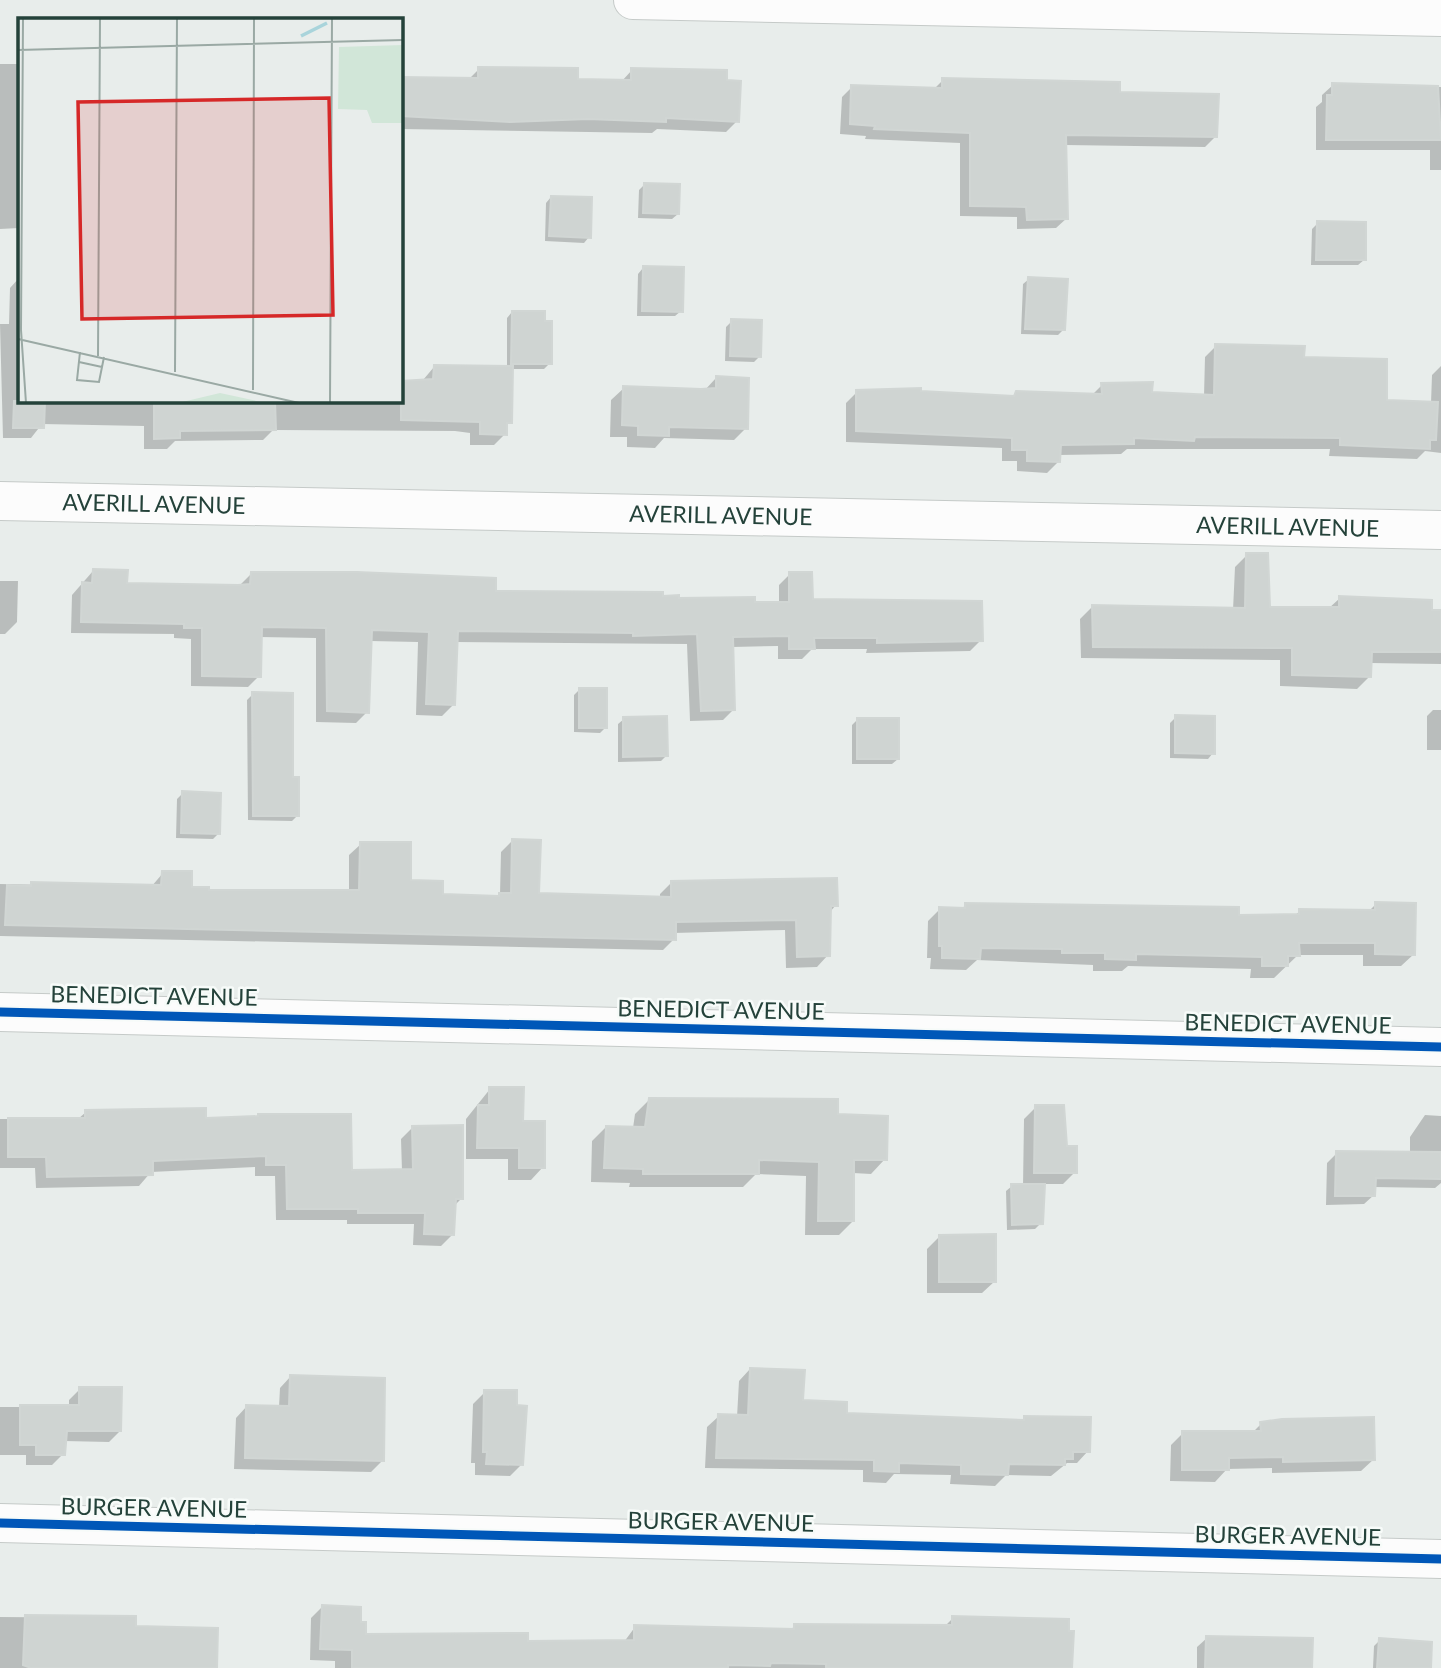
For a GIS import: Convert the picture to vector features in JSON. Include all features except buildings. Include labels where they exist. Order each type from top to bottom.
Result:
[{"type":"street","points":[[633,0],[1441,16]]},
{"type":"street","name":"AVERILL AVENUE","points":[[0,501],[1441,530]]},
{"type":"street","name":"BENEDICT AVENUE","points":[[0,1012],[1441,1047]]},
{"type":"street","name":"BURGER AVENUE","points":[[0,1523],[1441,1559]]},
{"type":"cycle path","points":[[0,1012],[1441,1047]]},
{"type":"cycle path","points":[[0,1523],[1441,1559]]}]
